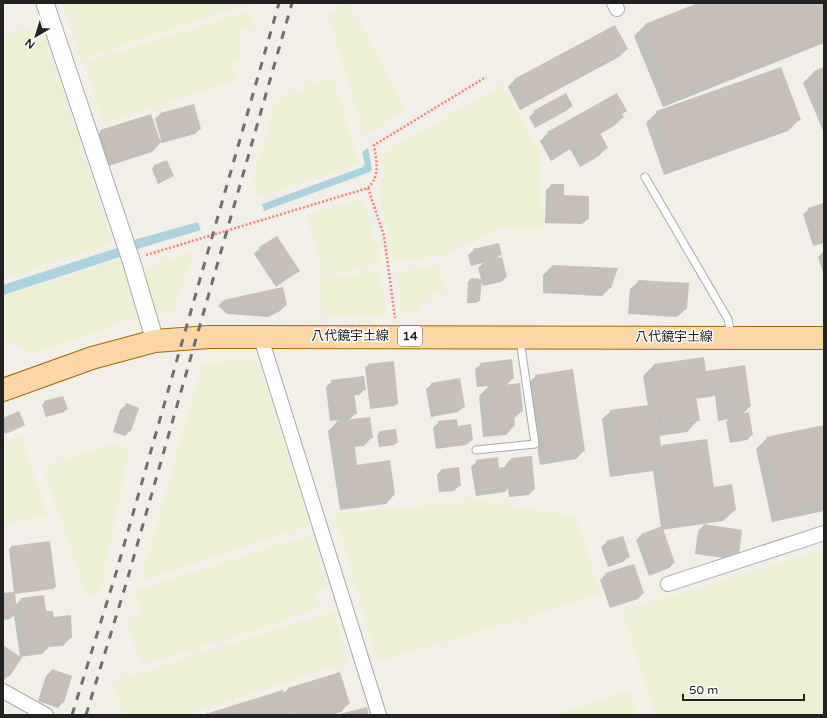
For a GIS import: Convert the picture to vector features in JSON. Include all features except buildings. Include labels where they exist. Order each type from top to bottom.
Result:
[{"type":"main road","name":"八代鏡宇土線","points":[[3,390],[92,358],[155,341],[209,337],[520,336],[824,338]]},
{"type":"street","points":[[45,3],[131,260],[155,341]]},
{"type":"street","points":[[260,336],[379,715]]},
{"type":"street","points":[[668,584],[824,533]]},
{"type":"street","points":[[3,690],[29,708],[46,715]]},
{"type":"lane","points":[[645,177],[728,319],[732,337]]},
{"type":"lane","points":[[476,450],[534,444],[520,336]]},
{"type":"path","points":[[131,260],[368,188],[374,181],[377,170],[374,145],[486,77]]},
{"type":"path","points":[[368,188],[384,236],[397,336]]},
{"type":"green space","points":[[63,3],[253,3],[81,58]]},
{"type":"green space","points":[[344,3],[349,3],[407,111],[364,136],[328,14]]},
{"type":"green space","points":[[249,10],[254,25],[239,29],[243,41],[239,45],[243,59],[232,63],[237,80],[103,123],[84,63]]},
{"type":"green space","points":[[41,24],[113,243],[3,278],[3,37]]},
{"type":"green space","points":[[332,77],[360,164],[259,197],[253,182],[275,101]]},
{"type":"green space","points":[[502,85],[539,150],[543,229],[501,228],[440,256],[394,262],[378,191],[386,173],[380,155]]},
{"type":"green space","points":[[363,199],[381,261],[324,277],[306,215]]},
{"type":"green space","points":[[194,250],[174,310],[154,316],[142,271]]},
{"type":"green space","points":[[120,259],[139,317],[28,355],[13,342],[3,345],[3,297]]},
{"type":"green space","points":[[437,265],[446,289],[421,301],[420,311],[402,312],[398,274]]},
{"type":"green space","points":[[379,271],[388,315],[353,317],[321,314],[320,279]]},
{"type":"green space","points":[[256,360],[310,524],[141,581],[202,363]]},
{"type":"green space","points":[[21,435],[48,515],[3,524],[3,445]]},
{"type":"green space","points":[[114,443],[129,451],[100,594],[87,597],[43,468]]},
{"type":"green space","points":[[481,501],[576,516],[601,594],[378,662],[334,513]]},
{"type":"green space","points":[[310,535],[327,586],[314,591],[320,609],[141,666],[125,619],[142,614],[134,591]]},
{"type":"green space","points":[[824,549],[824,715],[655,715],[622,611]]},
{"type":"green space","points":[[333,611],[349,662],[184,715],[123,715],[112,682]]},
{"type":"green space","points":[[629,691],[637,715],[551,715]]},
{"type":"water","points":[[368,148],[372,169],[370,172],[264,211],[262,204],[363,167],[365,164],[362,152]]},
{"type":"water","points":[[198,222],[201,230],[137,249],[134,240]]},
{"type":"water","points":[[120,247],[123,256],[3,295],[3,285]]},
{"type":"railway","points":[[72,715],[116,573],[279,3]]},
{"type":"railway","points":[[86,715],[126,584],[292,3]]}]
